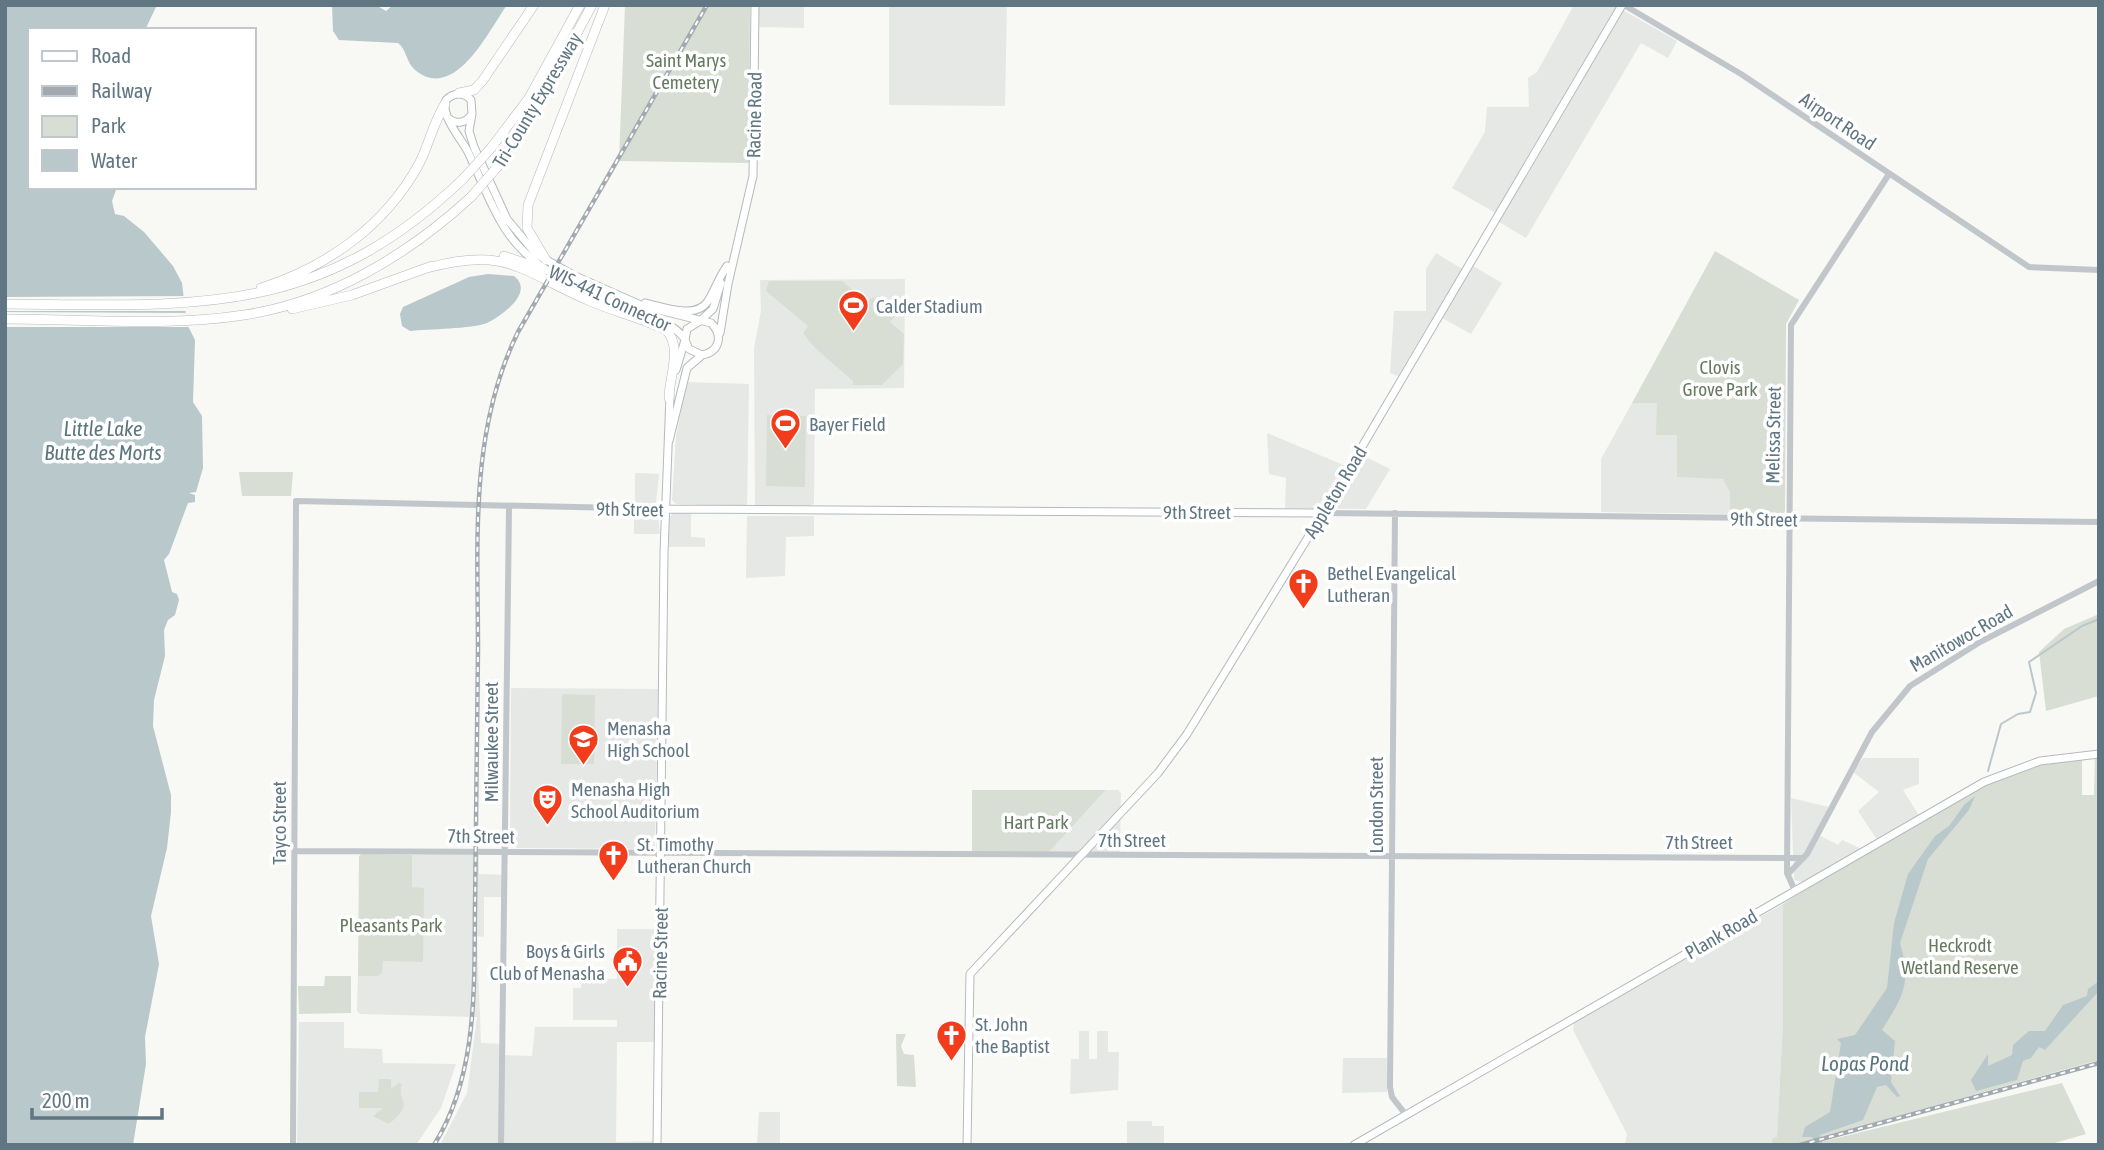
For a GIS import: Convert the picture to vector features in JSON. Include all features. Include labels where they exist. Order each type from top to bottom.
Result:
[{"type":"highway","points":[[459,93],[474,90],[483,80],[534,5]]},
{"type":"highway","name":"Tri-County Expressway","points":[[5,304],[162,305],[216,302],[312,278],[372,250],[402,232],[463,179],[491,148],[529,98],[579,5]]},
{"type":"highway","name":"Tri-County Expressway","points":[[5,319],[218,318],[314,300],[394,257],[471,197],[499,165],[538,104],[592,5]]},
{"type":"highway","points":[[545,265],[529,234],[528,205],[605,5]]},
{"type":"highway","points":[[280,286],[361,235],[391,204],[420,162],[444,104]]},
{"type":"highway","points":[[314,300],[381,286],[459,256],[494,254],[545,265]]},
{"type":"highway","points":[[427,268],[468,258],[508,262],[587,300],[666,330],[673,338],[674,348],[668,398]]},
{"type":"main road","name":"Racine Road","points":[[700,321],[713,309],[735,248],[743,223],[754,163],[755,5]]},
{"type":"main road","name":"Appleton Road","points":[[967,1145],[970,974],[1176,750],[1323,513],[1623,5]]},
{"type":"main road","points":[[459,93],[471,100],[472,114],[460,123],[447,117],[444,104],[450,96],[459,93]]},
{"type":"main road","name":"WIS-441 Connector","points":[[472,114],[469,134],[507,219],[545,265],[634,302],[700,321]]},
{"type":"main road","name":"WIS-441 Connector","points":[[447,117],[460,135],[505,229],[517,245],[545,265],[606,300],[672,324],[685,340]]},
{"type":"main road","name":"Racine Road","points":[[719,338],[735,248]]},
{"type":"main road","points":[[634,302],[699,310],[709,300],[727,266]]},
{"type":"main road","points":[[665,509],[668,398],[687,329],[700,321],[716,327],[719,338],[712,352],[702,355],[687,368],[668,445]]},
{"type":"main road","points":[[685,340],[689,349],[702,355]]},
{"type":"main road","name":"9th Street","points":[[665,509],[1323,513]]},
{"type":"main road","name":"Racine Street","points":[[657,1145],[665,509]]},
{"type":"main road","name":"Plank Road","points":[[1354,1145],[1999,775],[2040,761],[2099,754]]},
{"type":"street","name":"Airport Road","points":[[1623,5],[1741,74],[2031,268],[2099,270]]},
{"type":"street","name":"Melissa Street","points":[[1787,876],[1788,519],[1792,321],[1889,174]]},
{"type":"street","name":"9th Street","points":[[296,501],[665,509]]},
{"type":"street","name":"Tayco Street","points":[[293,1145],[296,501]]},
{"type":"street","name":"Milwaukee Street","points":[[501,1145],[509,507]]},
{"type":"street","name":"9th Street","points":[[1323,513],[2099,522]]},
{"type":"street","name":"London Street","points":[[1395,513],[1390,1087],[1392,1097],[1406,1115]]},
{"type":"street","name":"Manitowoc Road","points":[[1787,876],[1807,854],[1872,732],[1910,686],[1980,642],[2099,581]]},
{"type":"street","name":"7th Street","points":[[295,851],[1801,858]]},
{"type":"street","points":[[1787,876],[1796,891]]},
{"type":"shaded area","points":[[758,5],[804,5],[804,28],[757,27]]},
{"type":"shaded area","points":[[889,5],[1007,5],[1005,106],[889,105]]},
{"type":"shaded area","points":[[1574,5],[1614,5],[1677,41],[1668,58],[1641,43],[1526,238],[1499,222],[1501,216],[1452,188],[1485,132],[1487,107],[1529,107],[1528,78],[1537,72]]},
{"type":"shaded area","points":[[1436,253],[1469,273],[1473,266],[1502,283],[1471,334],[1435,314],[1398,376],[1390,373],[1394,311],[1426,311],[1426,269]]},
{"type":"shaded area","points":[[905,279],[904,388],[815,389],[814,503],[810,506],[755,506],[754,348],[761,311],[760,280]]},
{"type":"shaded area","points":[[687,382],[749,384],[747,506],[676,504],[672,500],[676,436]]},
{"type":"shaded area","points":[[1632,403],[1657,403],[1677,435],[1677,477],[1718,477],[1727,482],[1730,514],[1601,512],[1601,459]]},
{"type":"shaded area","points":[[1267,433],[1353,469],[1362,455],[1390,469],[1366,509],[1285,508],[1286,478],[1269,474]]},
{"type":"shaded area","points":[[635,473],[659,474],[656,503],[635,504]]},
{"type":"shaded area","points":[[634,513],[658,514],[660,534],[634,534]]},
{"type":"shaded area","points":[[674,513],[691,514],[691,537],[705,538],[705,547],[669,547],[669,517]]},
{"type":"shaded area","points":[[747,516],[814,516],[814,536],[786,537],[785,576],[746,578]]},
{"type":"shaded area","name":"Menasha High School","points":[[511,688],[658,689],[655,846],[649,849],[518,848],[510,844]]},
{"type":"shaded area","points":[[1863,758],[1919,758],[1919,784],[1903,790],[1920,817],[1878,841],[1858,811],[1879,792],[1853,772]]},
{"type":"shaded area","points":[[1106,790],[1118,790],[1121,793],[1120,852],[1049,852]]},
{"type":"shaded area","points":[[1791,798],[1829,807],[1815,833],[1838,845],[1842,840],[1864,850],[1803,882],[1794,880]]},
{"type":"shaded area","points":[[412,855],[479,855],[479,874],[505,875],[505,897],[484,897],[484,937],[477,936],[481,1043],[503,1044],[503,1055],[532,1056],[535,1027],[617,1027],[617,1020],[573,1020],[573,988],[581,988],[582,976],[586,974],[588,979],[617,979],[617,929],[656,929],[655,1042],[617,1042],[616,1142],[653,1141],[653,1145],[440,1145],[467,1093],[477,1017],[360,1014],[357,1011],[358,976],[378,976],[382,961],[423,888],[412,888]]},
{"type":"shaded area","points":[[1783,904],[1783,1022],[1777,1138],[1772,1139],[1772,1145],[1625,1145],[1627,1134],[1573,1030],[1574,1022]]},
{"type":"shaded area","points":[[299,1022],[344,1022],[344,1048],[382,1049],[383,1063],[456,1064],[441,1108],[416,1145],[297,1145]]},
{"type":"shaded area","points":[[1079,1031],[1089,1031],[1089,1059],[1097,1059],[1097,1031],[1108,1031],[1108,1052],[1119,1052],[1118,1090],[1070,1094],[1071,1059],[1079,1059]]},
{"type":"shaded area","points":[[1343,1058],[1387,1058],[1387,1092],[1342,1093]]},
{"type":"shaded area","points":[[759,1112],[780,1112],[780,1145],[757,1145]]},
{"type":"shaded area","points":[[1127,1121],[1152,1121],[1152,1126],[1164,1126],[1164,1145],[1127,1145]]},
{"type":"green space","name":"Saint Marys Cemetery","points":[[625,5],[750,5],[749,163],[619,161]]},
{"type":"green space","name":"Clovis Grove Park","points":[[1715,251],[1799,300],[1786,324],[1785,511],[1782,515],[1730,514],[1730,492],[1723,479],[1677,477],[1677,435],[1656,435],[1657,403],[1632,403]]},
{"type":"green space","name":"Calder Stadium","points":[[769,281],[842,281],[867,302],[873,297],[895,316],[890,322],[904,334],[903,364],[882,385],[853,385],[853,381],[814,347],[803,333],[808,326],[766,291]]},
{"type":"green space","name":"Bayer Field","points":[[767,415],[806,416],[805,487],[766,486]]},
{"type":"green space","points":[[239,472],[293,472],[291,496],[242,496]]},
{"type":"green space","points":[[2099,614],[2099,696],[2046,711],[2039,652],[2064,629]]},
{"type":"green space","points":[[562,694],[595,695],[594,764],[561,764]]},
{"type":"green space","name":"Heckrodt Wetland Reserve","points":[[2082,757],[2082,795],[2094,795],[2095,757],[2099,757],[2099,1060],[1793,1145],[1772,1145],[1772,1139],[1777,1137],[1783,1022],[1783,904],[1843,866],[1994,781],[2030,766]]},
{"type":"green space","name":"Hart Park","points":[[972,790],[1106,790],[1049,852],[972,852]]},
{"type":"green space","name":"Pleasants Park","points":[[412,855],[412,887],[424,888],[423,962],[383,961],[382,973],[378,976],[358,976],[359,856]]},
{"type":"green space","name":"Pleasants Park","points":[[325,976],[351,976],[351,1013],[299,1014],[298,986],[324,986]]},
{"type":"green space","points":[[896,1034],[906,1034],[901,1046],[904,1054],[914,1055],[916,1087],[897,1086]]},
{"type":"green space","points":[[379,1079],[391,1079],[391,1089],[399,1083],[402,1084],[404,1106],[389,1124],[373,1116],[383,1108],[359,1108],[359,1092],[378,1092]]},
{"type":"green space","points":[[2062,1083],[2086,1134],[2048,1145],[1823,1145],[1821,1142]]},
{"type":"water","name":"Little Lake Butte des Morts","points":[[5,5],[157,5],[146,28],[28,28],[28,189],[116,189],[112,201],[115,214],[124,216],[144,232],[173,266],[182,283],[187,324],[195,340],[193,402],[202,416],[203,468],[196,492],[189,493],[195,495],[195,502],[188,503],[169,554],[164,560],[172,592],[177,594],[179,600],[175,615],[168,620],[164,630],[165,656],[154,700],[153,726],[171,795],[171,812],[167,848],[151,916],[159,964],[145,1037],[146,1064],[133,1145],[5,1145]]},
{"type":"water","points":[[332,5],[376,5],[386,11],[393,5],[507,5],[481,45],[457,71],[444,77],[430,78],[412,67],[398,43],[339,40],[333,31]]},
{"type":"water","points":[[488,274],[514,276],[521,289],[514,303],[493,320],[480,325],[410,331],[402,326],[400,314],[403,307],[469,277]]},
{"type":"water","name":"Lopas Pond","points":[[1975,796],[1969,810],[1928,859],[1900,943],[1905,980],[1900,998],[1882,1030],[1895,1041],[1891,1082],[1900,1096],[1897,1097],[1886,1085],[1877,1087],[1863,1120],[1820,1135],[1823,1145],[1815,1145],[1812,1137],[1802,1137],[1805,1127],[1830,1112],[1841,1043],[1837,1039],[1855,1035],[1887,988],[1894,923],[1908,874],[1935,836],[1949,826],[1964,805]]},
{"type":"water","points":[[2099,981],[2099,991],[2045,1050],[2039,1047],[2031,1058],[2023,1061],[2017,1080],[1976,1091],[1971,1080],[1988,1054],[1988,1066],[2012,1055],[2013,1045],[2029,1031],[2045,1031],[2063,1005],[2087,996],[2088,989]]},
{"type":"pier","points":[[189,296],[191,311],[5,311],[5,297]]},
{"type":"pier","points":[[5,312],[191,313],[194,327],[5,327]]},
{"type":"waterway","points":[[1988,771],[2001,724],[2018,714],[2030,712],[2036,693],[2029,662],[2082,626],[2099,619]]},
{"type":"railway","points":[[434,1145],[459,1090],[471,1030],[474,969],[478,528],[484,448],[491,409],[502,370],[518,332],[707,5]]},
{"type":"railway","points":[[1800,1145],[2099,1063]]},
{"type":"place","name":"Calder Stadium","points":[[853,333]]},
{"type":"place","name":"Bayer Field","points":[[786,451]]},
{"type":"place","name":"Bethel Evangelical Lutheran","points":[[1304,611]]},
{"type":"place","name":"Menasha High School","points":[[584,766]]},
{"type":"place","name":"Menasha High School Auditorium","points":[[548,827]]},
{"type":"place","name":"St. Timothy Lutheran Church","points":[[614,882]]},
{"type":"place","name":"Boys & Girls Club of Menasha","points":[[628,989]]},
{"type":"place","name":"St. John the Baptist","points":[[952,1062]]}]
